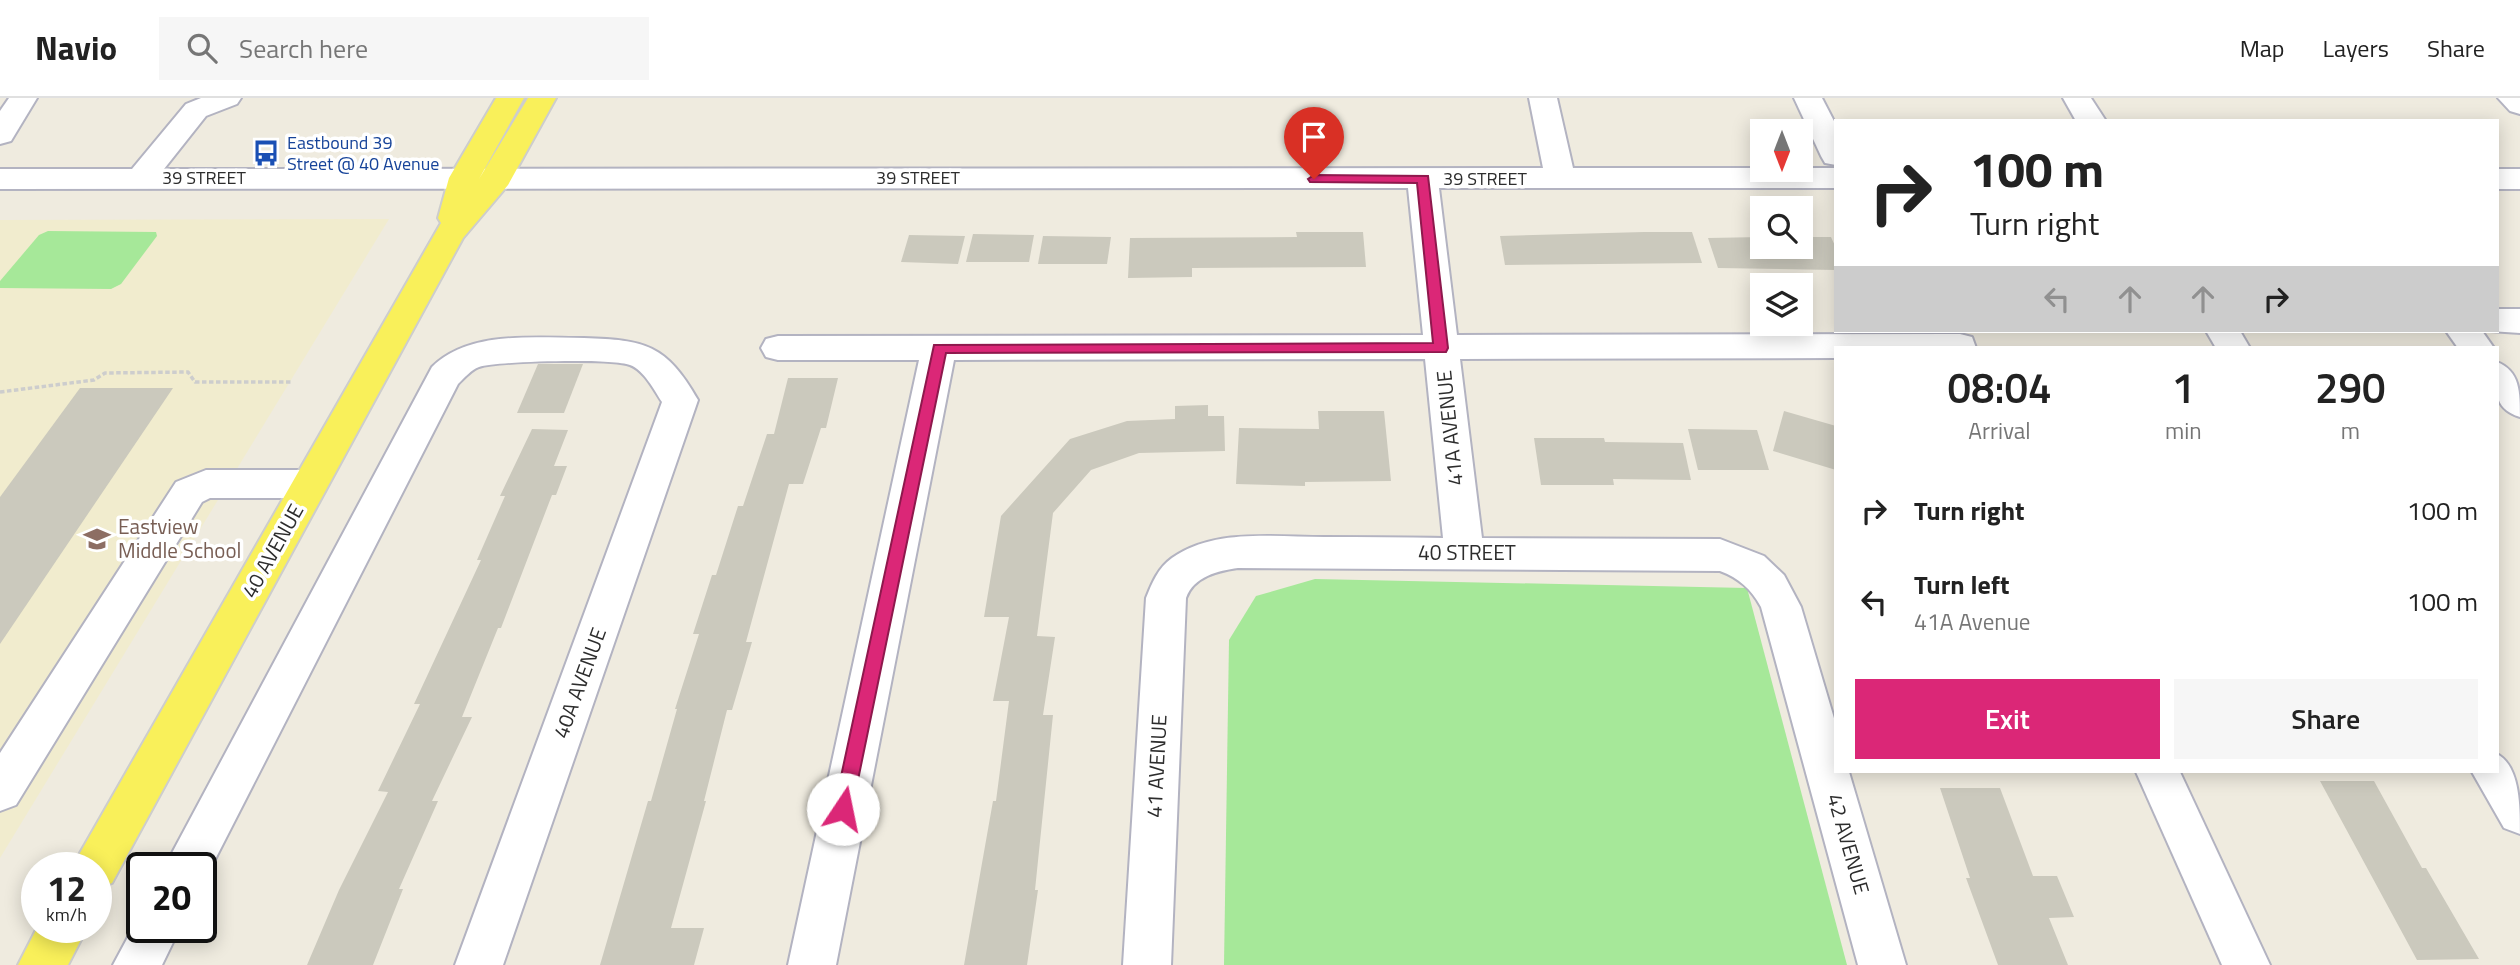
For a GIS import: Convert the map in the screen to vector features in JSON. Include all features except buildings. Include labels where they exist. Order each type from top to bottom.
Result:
[{"type":"main road","name":"40 AVENUE","points":[[450,233],[464,178],[510,98]]},
{"type":"main road","name":"40 AVENUE","points":[[105,852],[450,233],[497,178],[542,98]]},
{"type":"main road","points":[[42,965],[54,943]]},
{"type":"street","points":[[0,135],[23,98]]},
{"type":"street","points":[[141,178],[196,110],[227,98]]},
{"type":"street","points":[[1543,98],[1560,179]]},
{"type":"street","points":[[1808,98],[1834,152]]},
{"type":"street","points":[[2077,98],[2090,119]]},
{"type":"street","points":[[2512,98],[2520,105]]},
{"type":"street","name":"39 STREET","points":[[0,179],[1834,178]]},
{"type":"street","name":"41A AVENUE","points":[[1423,179],[1464,553]]},
{"type":"street","points":[[2499,179],[2520,179]]},
{"type":"street","points":[[2499,321],[2520,321]]},
{"type":"street","points":[[778,348],[1441,348],[1959,342]]},
{"type":"street","points":[[812,965],[939,348]]},
{"type":"street","name":"40A AVENUE","points":[[195,852],[444,376],[469,357],[494,352],[630,353],[648,360],[680,400],[479,965]]},
{"type":"street","points":[[2499,377],[2520,404]]},
{"type":"street","points":[[0,791],[189,492],[206,484],[309,484]]},
{"type":"street","name":"40 STREET","points":[[1180,572],[1214,556],[1238,552],[1720,555],[1755,569]]},
{"type":"street","name":"42 AVENUE","points":[[1755,569],[1772,588],[1781,607],[1882,965]]},
{"type":"street","name":"41 AVENUE","points":[[1147,965],[1164,616],[1169,584],[1180,572]]},
{"type":"street","points":[[2158,773],[2246,965]]},
{"type":"street","points":[[2495,773],[2520,814]]},
{"type":"street","points":[[137,965],[148,943]]},
{"type":"path","points":[[0,391],[94,380],[105,373],[188,372],[195,382],[293,382]]},
{"type":"shaded area","name":"Eastview Middle School","points":[[389,219],[0,858],[0,220]]},
{"type":"green space","points":[[48,231],[156,232],[157,236],[121,284],[111,289],[0,288],[0,281],[39,235]]},
{"type":"green space","points":[[1315,579],[1747,588],[1847,965],[1224,965],[1229,640],[1256,596]]},
{"type":"place","name":"Eastbound 39 Street @ 40 Avenue","points":[[266,153]]},
{"type":"place","name":"Eastview Middle School","points":[[97,539]]},
{"type":"route","points":[[843,809],[939,348],[1441,348],[1423,179],[1314,179]]}]
